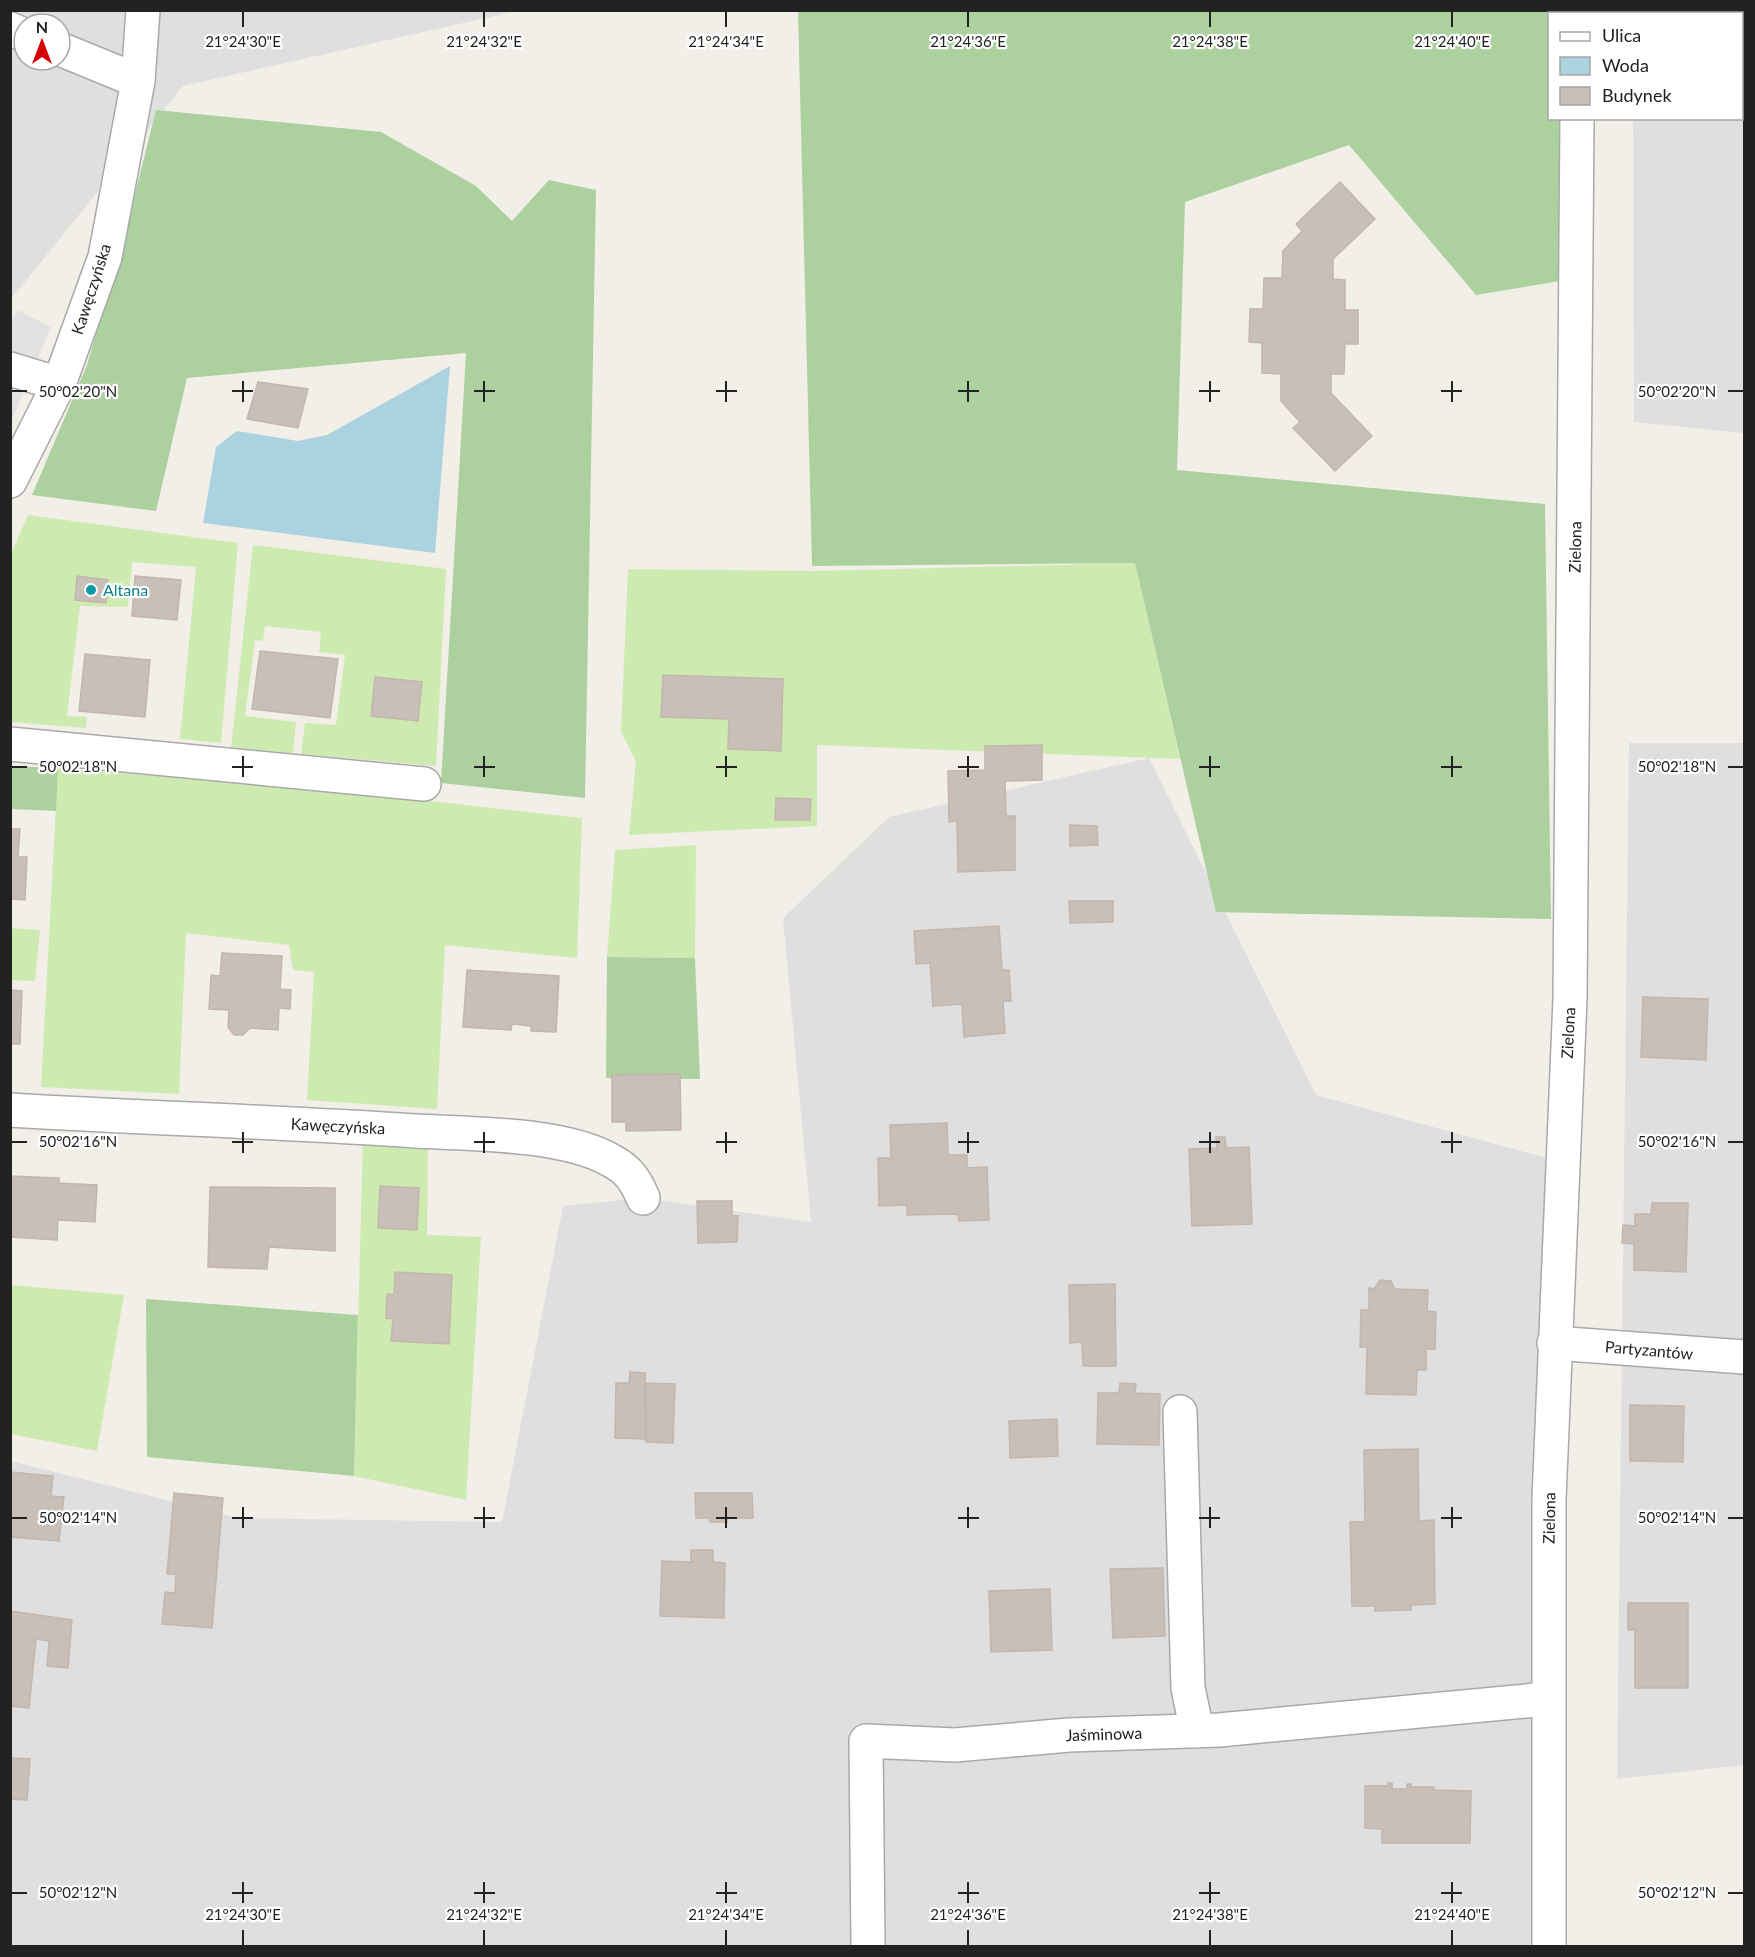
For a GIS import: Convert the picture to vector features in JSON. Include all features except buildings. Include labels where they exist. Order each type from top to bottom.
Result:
[{"type":"street","name":"Kawęczyńska","points":[[10,481],[59,384],[105,257],[138,81],[148,12]]},
{"type":"street","points":[[72,54],[138,81]]},
{"type":"street","name":"Zielona","points":[[1549,1947],[1547,1699],[1549,1500],[1570,999],[1577,120]]},
{"type":"street","points":[[10,369],[59,384]]},
{"type":"street","points":[[10,744],[424,784]]},
{"type":"street","name":"Kawęczyńska","points":[[10,1110],[294,1123],[508,1137],[573,1147],[612,1160],[633,1176],[643,1198]]},
{"type":"street","name":"Partyzantów","points":[[1554,1343],[1744,1357]]},
{"type":"street","points":[[1180,1412],[1188,1688],[1197,1731]]},
{"type":"street","name":"Jaśminowa","points":[[868,1947],[866,1741],[955,1745],[1069,1735],[1197,1731],[1547,1699]]},
{"type":"shaded area","points":[[11,11],[517,11],[183,86],[11,299]]},
{"type":"shaded area","points":[[1744,11],[1744,433],[1634,422],[1633,120],[1743,120],[1743,12],[1623,12]]},
{"type":"shaded area","points":[[18,310],[51,327],[11,422],[11,319]]},
{"type":"shaded area","points":[[1629,743],[1744,743],[1744,1765],[1617,1779]]},
{"type":"shaded area","points":[[1149,758],[1316,1095],[1562,1162],[1549,1946],[11,1946],[10,1461],[238,1518],[502,1522],[563,1206],[643,1198],[811,1222],[783,918],[889,817]]},
{"type":"green space","points":[[798,11],[1557,11],[1548,12],[1548,120],[1561,120],[1560,281],[1476,295],[1349,145],[1185,202],[1177,470],[1545,504],[1551,919],[1216,912],[1135,563],[812,566]]},
{"type":"green space","points":[[156,110],[381,132],[476,186],[512,221],[549,180],[596,190],[585,798],[441,783],[466,353],[187,378],[156,511],[32,495],[87,365],[121,250]]},
{"type":"green space","points":[[28,515],[238,543],[221,743],[180,739],[196,567],[132,562],[128,607],[80,606],[67,716],[87,717],[86,728],[11,722],[11,554]]},
{"type":"green space","points":[[253,545],[446,569],[436,766],[301,754],[305,723],[336,725],[345,655],[319,652],[321,632],[265,626],[263,641],[255,640],[245,716],[296,722],[293,753],[231,748]]},
{"type":"green space","points":[[1135,563],[1180,759],[817,745],[817,826],[629,835],[636,762],[621,731],[628,569],[816,571]]},
{"type":"green space","points":[[11,766],[58,768],[56,811],[11,809]]},
{"type":"green space","points":[[58,768],[325,789],[582,818],[577,958],[445,945],[437,1109],[307,1100],[314,972],[293,970],[289,945],[186,933],[179,1094],[41,1087]]},
{"type":"green space","points":[[696,845],[695,958],[607,957],[615,850]]},
{"type":"green space","points":[[10,928],[40,930],[35,981],[11,980]]},
{"type":"green space","points":[[607,957],[695,958],[700,1079],[606,1078]]},
{"type":"green space","points":[[363,1137],[428,1142],[427,1235],[481,1237],[466,1500],[354,1476]]},
{"type":"green space","points":[[11,1285],[124,1295],[97,1451],[11,1434]]},
{"type":"green space","points":[[146,1299],[358,1315],[354,1476],[147,1457]]},
{"type":"water","points":[[450,366],[435,553],[203,523],[216,447],[237,431],[298,441],[327,435]]},
{"type":"place","name":"Altana","points":[[91,590]]}]
